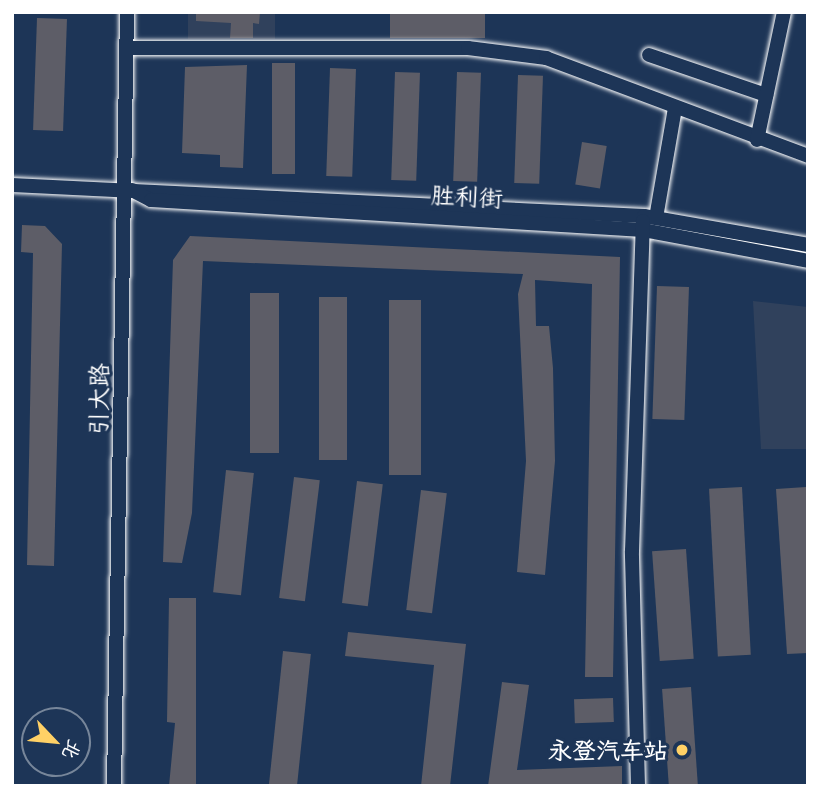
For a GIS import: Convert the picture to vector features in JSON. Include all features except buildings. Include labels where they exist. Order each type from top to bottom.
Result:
[{"type":"street","name":"引大路","points":[[114,786],[127,12]]},
{"type":"street","points":[[757,140],[783,12]]},
{"type":"street","points":[[126,48],[468,48],[546,58],[757,140],[808,156]]},
{"type":"street","points":[[649,55],[766,95]]},
{"type":"street","points":[[638,786],[632,551],[648,221],[675,108]]},
{"type":"street","name":"胜利街","points":[[12,185],[124,186],[151,200],[648,221],[808,245]]},
{"type":"street","name":"胜利街","points":[[648,221],[808,261]]},
{"type":"shaded area","points":[[188,12],[275,12],[275,39],[188,39]]},
{"type":"shaded area","points":[[753,301],[808,307],[808,449],[761,449]]},
{"type":"place","name":"永登汽车站","points":[[682,750]]}]
